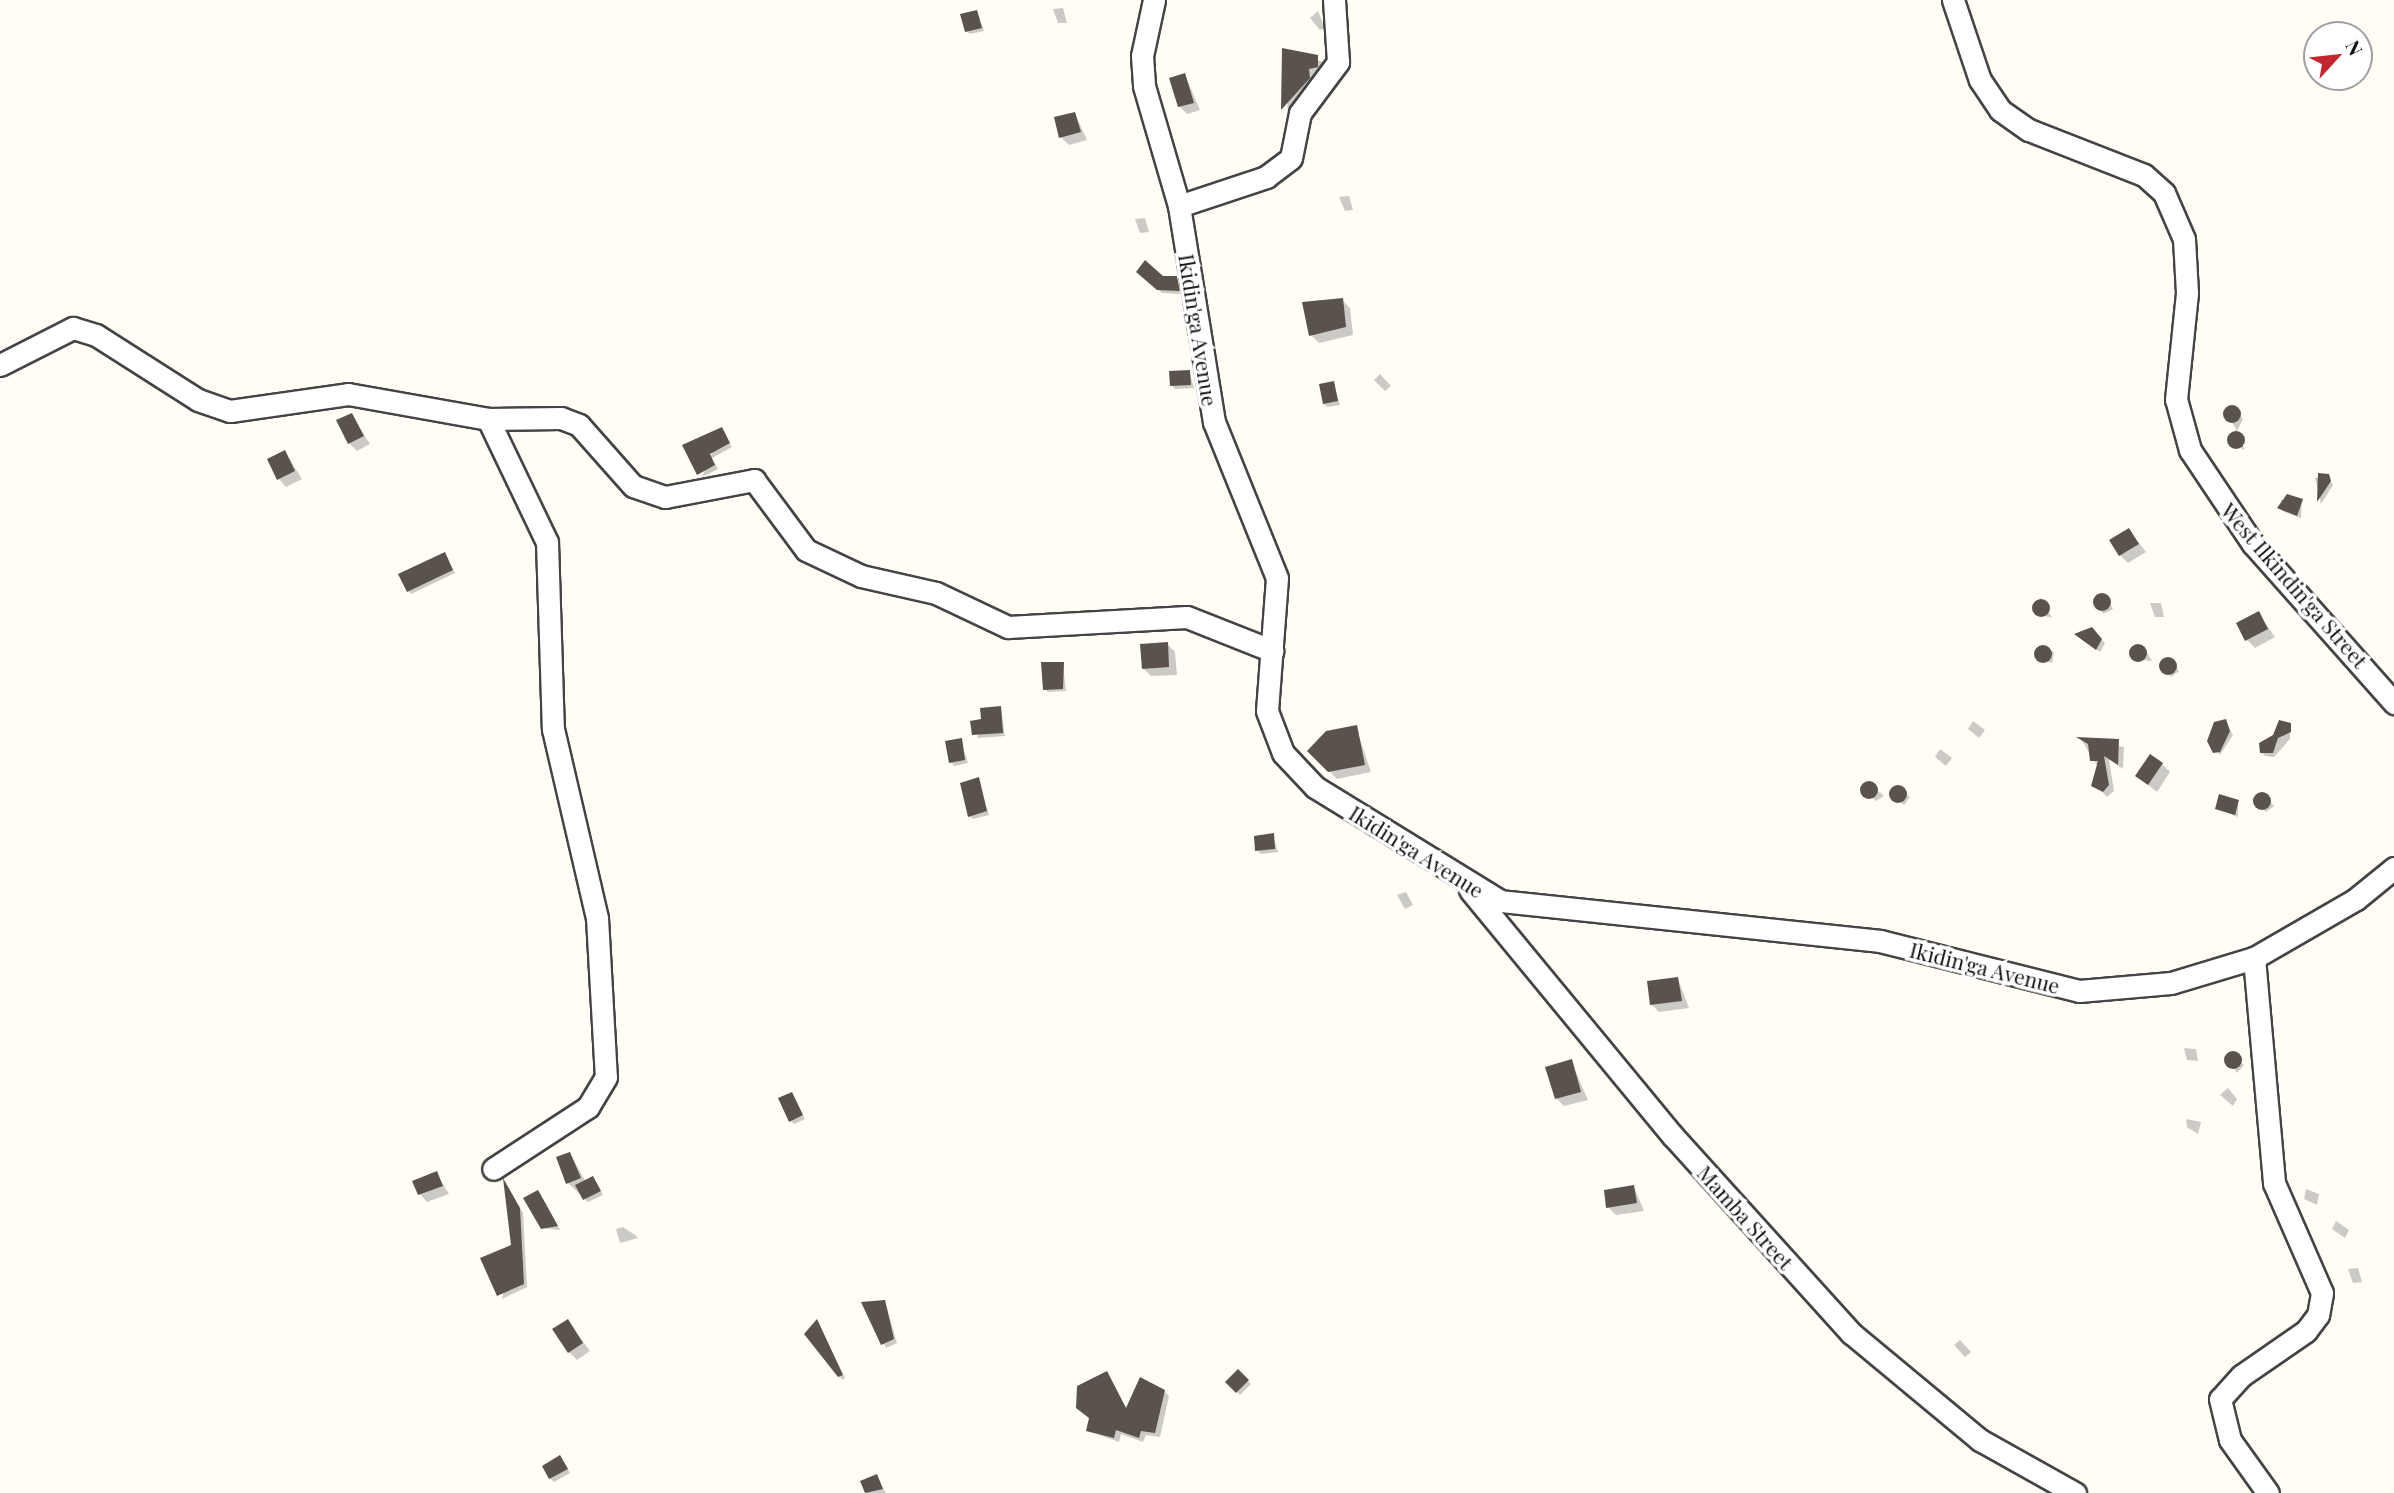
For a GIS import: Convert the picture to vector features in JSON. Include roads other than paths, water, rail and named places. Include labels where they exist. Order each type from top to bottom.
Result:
[{"type":"street","name":"Ikidin'ga Avenue","points":[[1154,0],[1142,56],[1144,86],[1179,206],[1214,422],[1277,578],[1267,711],[1297,772],[1466,886],[1521,905],[1880,940],[2079,991],[2171,983],[2254,958],[2356,900],[2394,868]]},
{"type":"street","points":[[1179,206],[1266,177],[1291,159],[1300,113],[1338,62],[1334,0]]},
{"type":"street","name":"West Ilkindin'ga Street","points":[[1953,0],[1980,80],[2000,110],[2029,131],[2144,175],[2164,193],[2183,239],[2187,293],[2176,398],[2190,450],[2253,544],[2394,704]]},
{"type":"street","points":[[0,365],[73,328],[96,335],[198,400],[230,411],[348,394],[488,419],[570,420],[624,478],[652,494],[681,496],[737,479],[754,480],[806,550],[862,576],[936,593],[1008,627],[1187,617],[1273,651]]},
{"type":"street","points":[[488,419],[547,542],[553,729],[597,918],[606,1077],[587,1107],[493,1169]]},
{"type":"street","name":"Mamba Street","points":[[1466,886],[1673,1136],[1851,1333],[1980,1440],[2075,1493]]},
{"type":"street","points":[[2254,958],[2274,1183],[2322,1293],[2318,1315],[2306,1331],[2241,1376],[2220,1399],[2230,1440],[2268,1493]]}]
